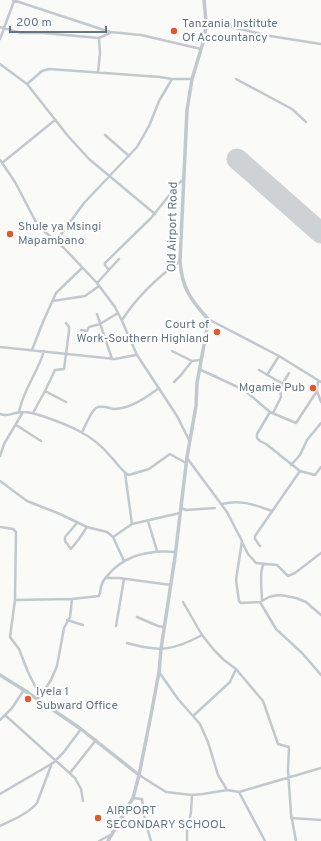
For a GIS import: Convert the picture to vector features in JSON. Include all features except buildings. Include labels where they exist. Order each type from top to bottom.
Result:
[{"type":"street","points":[[0,39],[14,0],[110,32],[154,37],[202,49]]},
{"type":"street","name":"Old Airport Road","points":[[204,0],[206,21],[205,36],[192,79],[187,110],[180,261],[181,276],[194,304],[208,319],[279,356],[320,381]]},
{"type":"street","points":[[206,21],[276,37],[321,44]]},
{"type":"street","points":[[0,28],[22,33],[43,33],[99,38],[110,32]]},
{"type":"street","points":[[98,72],[100,53],[99,38]]},
{"type":"street","points":[[0,64],[27,84],[78,148],[155,214]]},
{"type":"street","points":[[27,84],[39,73],[45,70],[98,72],[172,79],[192,79]]},
{"type":"street","points":[[56,240],[84,203],[137,147],[145,133],[159,100],[172,79]]},
{"type":"street","points":[[236,79],[292,109],[306,122]]},
{"type":"street","points":[[2,163],[55,120]]},
{"type":"street","points":[[105,135],[129,156]]},
{"type":"street","points":[[0,160],[15,182],[38,226],[56,240],[98,284],[118,313],[136,355],[177,416],[190,441]]},
{"type":"street","points":[[109,270],[105,266],[105,263],[155,214],[178,183],[184,180]]},
{"type":"street","points":[[53,301],[85,296],[98,284],[119,259]]},
{"type":"street","points":[[122,321],[141,297],[160,277],[180,261]]},
{"type":"street","points":[[32,350],[43,322],[59,289],[82,268]]},
{"type":"street","points":[[81,330],[87,331],[89,327],[100,324],[118,313]]},
{"type":"street","points":[[97,314],[112,359]]},
{"type":"street","points":[[108,841],[133,798],[159,672],[161,649],[176,552],[186,457],[196,406],[200,360],[208,319]]},
{"type":"street","points":[[33,413],[55,370],[64,369],[67,354],[69,327],[66,323]]},
{"type":"street","points":[[0,347],[112,359],[124,359],[136,355]]},
{"type":"street","points":[[19,412],[25,394],[39,366],[44,351]]},
{"type":"street","points":[[172,351],[192,361],[200,360]]},
{"type":"street","points":[[267,375],[279,356]]},
{"type":"street","points":[[174,382],[192,361]]},
{"type":"street","points":[[199,370],[244,390],[272,412],[296,422],[317,391],[320,381]]},
{"type":"street","points":[[259,370],[282,384]]},
{"type":"street","points":[[289,373],[282,384],[280,392],[281,397],[257,434],[257,438],[300,471],[314,475],[321,467]]},
{"type":"street","points":[[82,432],[92,411],[96,408],[102,407],[115,409],[125,406],[144,399],[159,388]]},
{"type":"street","points":[[45,391],[66,402]]},
{"type":"street","points":[[317,391],[321,402]]},
{"type":"street","points":[[0,414],[10,416],[19,412],[33,413],[82,432],[104,450],[125,473],[131,475],[149,469],[170,454],[186,463]]},
{"type":"street","points":[[0,456],[4,444],[23,412]]},
{"type":"street","points":[[292,465],[300,455],[307,440],[321,423]]},
{"type":"street","points":[[16,425],[41,441]]},
{"type":"street","points":[[186,457],[222,504],[248,554],[256,563],[263,565],[268,563],[277,566],[289,576],[321,553]]},
{"type":"street","points":[[260,546],[255,539],[255,536],[300,471]]},
{"type":"street","points":[[125,473],[132,524]]},
{"type":"street","points":[[0,481],[27,501],[87,527],[107,532],[113,537],[124,561]]},
{"type":"street","points":[[222,504],[244,502],[272,511]]},
{"type":"street","points":[[113,537],[132,524],[148,521],[181,510],[215,508]]},
{"type":"street","points":[[148,521],[156,551]]},
{"type":"street","points":[[77,523],[65,537],[65,541],[70,549],[87,527]]},
{"type":"street","points":[[0,527],[13,529],[16,532],[14,600],[10,637],[19,649],[39,698]]},
{"type":"street","points":[[242,541],[236,580],[239,601],[241,603],[261,602],[269,597],[278,595],[296,598],[306,602],[321,615]]},
{"type":"street","points":[[14,600],[72,599],[99,596],[102,584],[106,578],[117,565],[124,561],[156,551],[176,552]]},
{"type":"street","points":[[263,565],[261,569],[261,602],[276,629],[310,661],[321,675]]},
{"type":"street","points":[[106,578],[171,585]]},
{"type":"street","points":[[116,626],[124,579]]},
{"type":"street","points":[[39,698],[53,676],[57,666],[64,628],[67,620],[70,618],[72,599]]},
{"type":"street","points":[[183,602],[202,634],[220,657],[236,670],[264,701],[278,744],[289,747],[291,818],[296,841]]},
{"type":"street","points":[[137,617],[158,626],[165,627]]},
{"type":"street","points":[[67,620],[83,625]]},
{"type":"street","points":[[126,644],[150,649],[173,648],[191,641],[202,634]]},
{"type":"street","points":[[193,716],[230,682],[236,670]]},
{"type":"street","points":[[159,672],[202,729],[218,775],[227,790]]},
{"type":"street","points":[[0,675],[39,698],[139,774],[166,792],[192,795],[227,790],[239,792],[289,776],[321,768]]},
{"type":"street","points":[[0,720],[24,690]]},
{"type":"street","points":[[5,715],[56,760],[79,783],[83,802]]},
{"type":"street","points":[[0,794],[53,763],[80,729]]},
{"type":"street","points":[[70,773],[96,740]]},
{"type":"street","points":[[0,826],[34,807],[53,763]]},
{"type":"street","points":[[239,792],[265,841]]},
{"type":"street","points":[[187,841],[187,831],[192,812],[192,795]]},
{"type":"street","points":[[133,798],[142,799],[145,821],[151,841]]},
{"type":"street","points":[[291,818],[321,820]]},
{"type":"street","points":[[99,841],[112,834]]},
{"type":"runway","points":[[237,159],[321,233]]},
{"type":"place","name":"Tanzania Institute Of Accountancy","points":[[174,31]]},
{"type":"place","name":"Shule ya Msingi Mapambano","points":[[10,234]]},
{"type":"place","name":"Court of Work-Southern Highland","points":[[217,332]]},
{"type":"place","name":"Mgamie Pub","points":[[313,388]]},
{"type":"place","name":"Iyela 1 Subward Office","points":[[28,699]]},
{"type":"place","name":"AIRPORT SECONDARY SCHOOL","points":[[98,818]]}]
